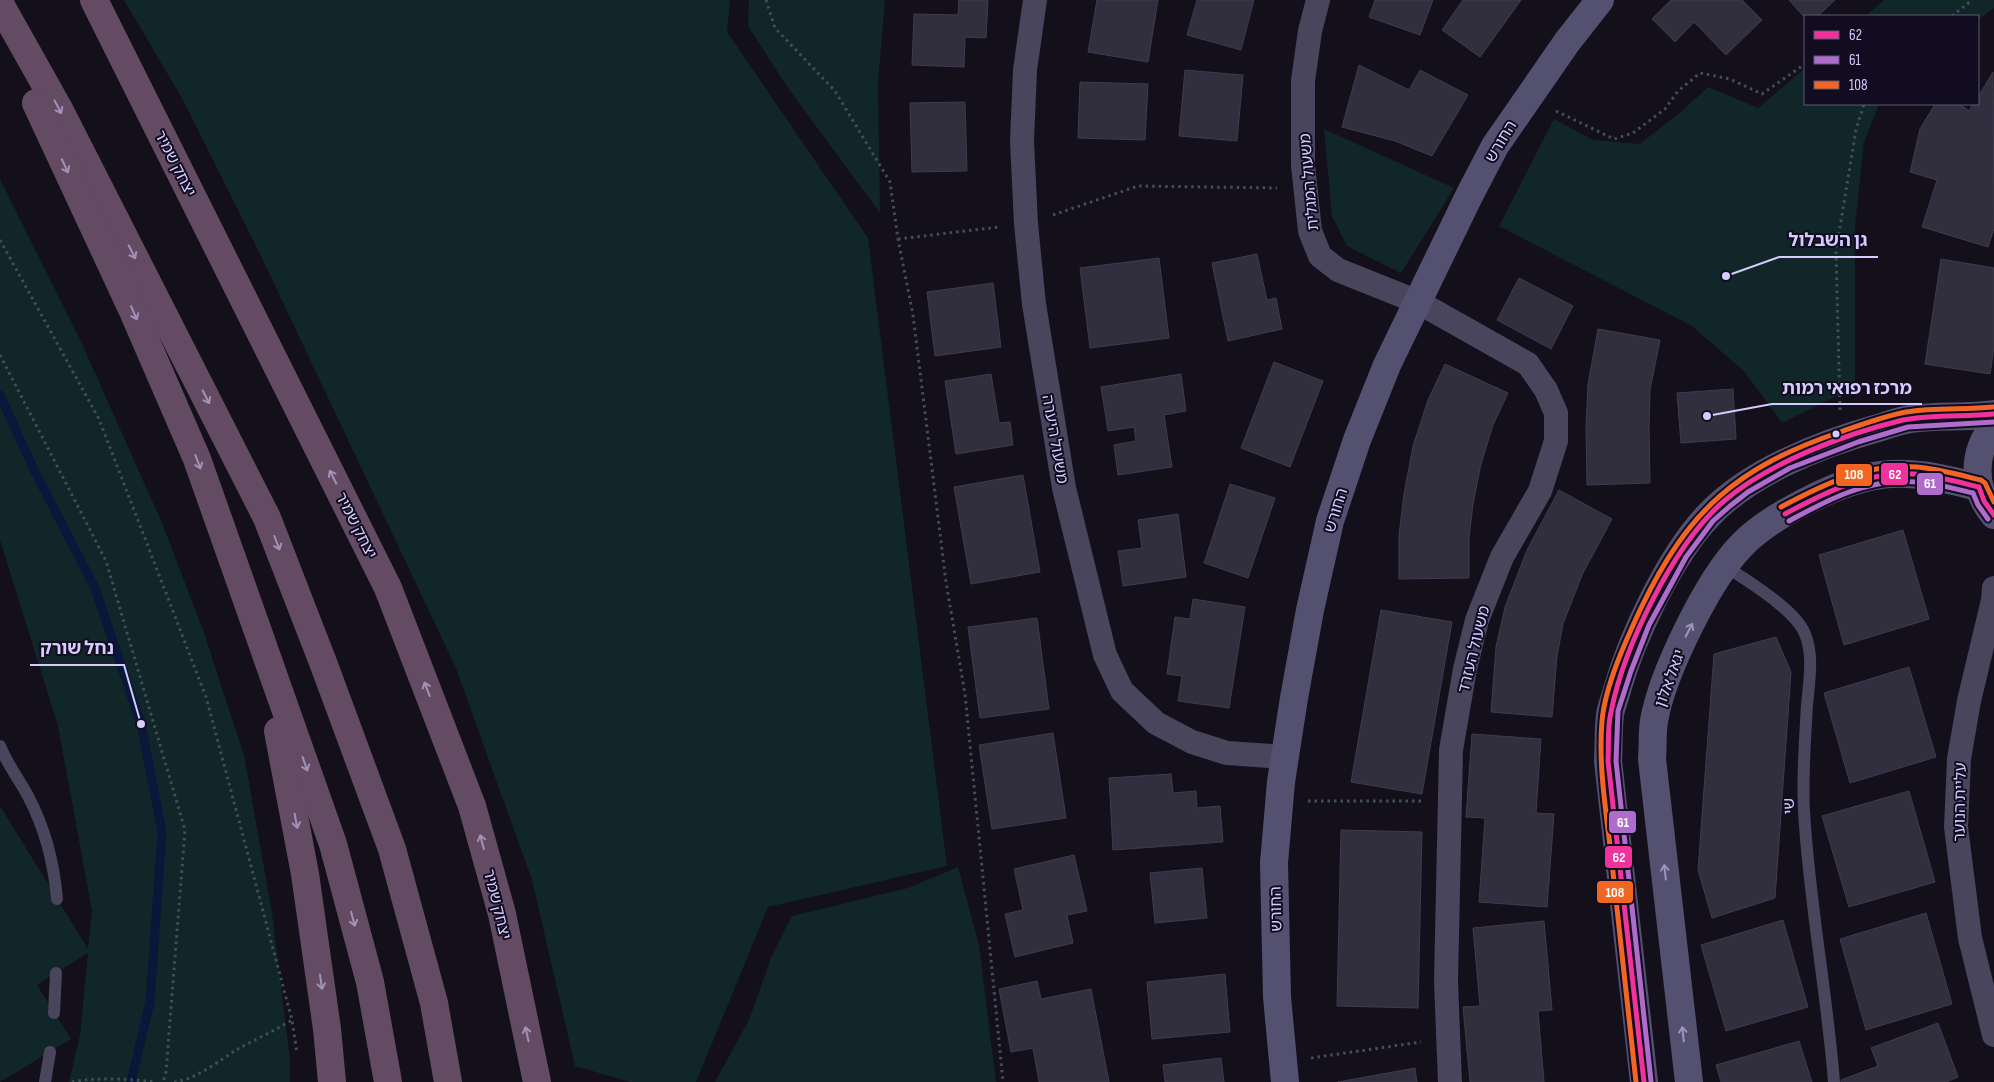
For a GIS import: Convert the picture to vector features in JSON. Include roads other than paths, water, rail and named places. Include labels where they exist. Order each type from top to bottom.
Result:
[{"type":"highway","name":"יצחק שמיר","points":[[94,0],[388,588],[472,806],[502,914],[537,1082]]},
{"type":"highway","points":[[0,4],[64,118],[267,518],[392,849],[434,1003],[448,1082]]},
{"type":"highway","points":[[0,26],[132,309],[189,441],[333,844],[370,982],[388,1082]]},
{"type":"highway","points":[[248,602],[280,736],[305,874],[327,1029],[332,1082]]},
{"type":"street","name":"משעול היערה","points":[[1035,0],[1025,70],[1022,141],[1026,224],[1034,304],[1064,488],[1105,655],[1122,691],[1156,723],[1192,742],[1227,753],[1285,757]]},
{"type":"street","name":"משעול המגלית","points":[[1318,0],[1310,31],[1303,81],[1303,166],[1310,231],[1320,256],[1338,270],[1418,302]]},
{"type":"street","name":"החורש","points":[[1284,1072],[1277,997],[1275,918],[1274,863],[1279,801],[1310,610],[1330,520],[1367,414],[1387,365],[1495,146],[1567,42],[1600,0]]},
{"type":"street","name":"משעול העזרד","points":[[1418,302],[1528,364],[1546,390],[1556,413],[1556,441],[1540,491],[1502,557],[1477,620],[1465,669],[1450,750],[1446,982],[1450,1082]]},
{"type":"street","points":[[1644,1082],[1608,761],[1610,714],[1635,638],[1656,595],[1689,540],[1707,517],[1730,495],[1799,456],[1840,439],[1910,419],[1994,414]]},
{"type":"street","points":[[1994,426],[1987,435],[1980,452],[1977,470],[1979,487],[1984,501],[1994,518]]},
{"type":"street","name":"יגאל אלון","points":[[1689,1082],[1652,759],[1654,721],[1676,656],[1711,587],[1740,547],[1757,530],[1818,496],[1854,481],[1882,474],[1909,474],[1979,487]]},
{"type":"street","name":"עליית הנוער","points":[[1994,597],[1969,702],[1959,759],[1956,827],[1970,938],[1994,1035]]},
{"type":"lane","name":"שי","points":[[1725,566],[1770,596],[1788,612],[1805,633],[1810,656],[1803,770],[1804,812],[1834,1082]]},
{"type":"lane","points":[[0,746],[31,802],[46,840],[54,869],[58,899]]},
{"type":"lane","points":[[54,1013],[56,973]]},
{"type":"lane","points":[[45,1082],[50,1052]]},
{"type":"waterway","points":[[0,395],[35,472],[95,588],[141,724],[162,832],[150,1002],[131,1082]]},
{"type":"place","name":"גן השבלול","points":[[1726,276]]},
{"type":"place","name":"מרכז רפואי רמות","points":[[1707,416]]},
{"type":"place","name":"נחל שורק","points":[[141,724]]}]
